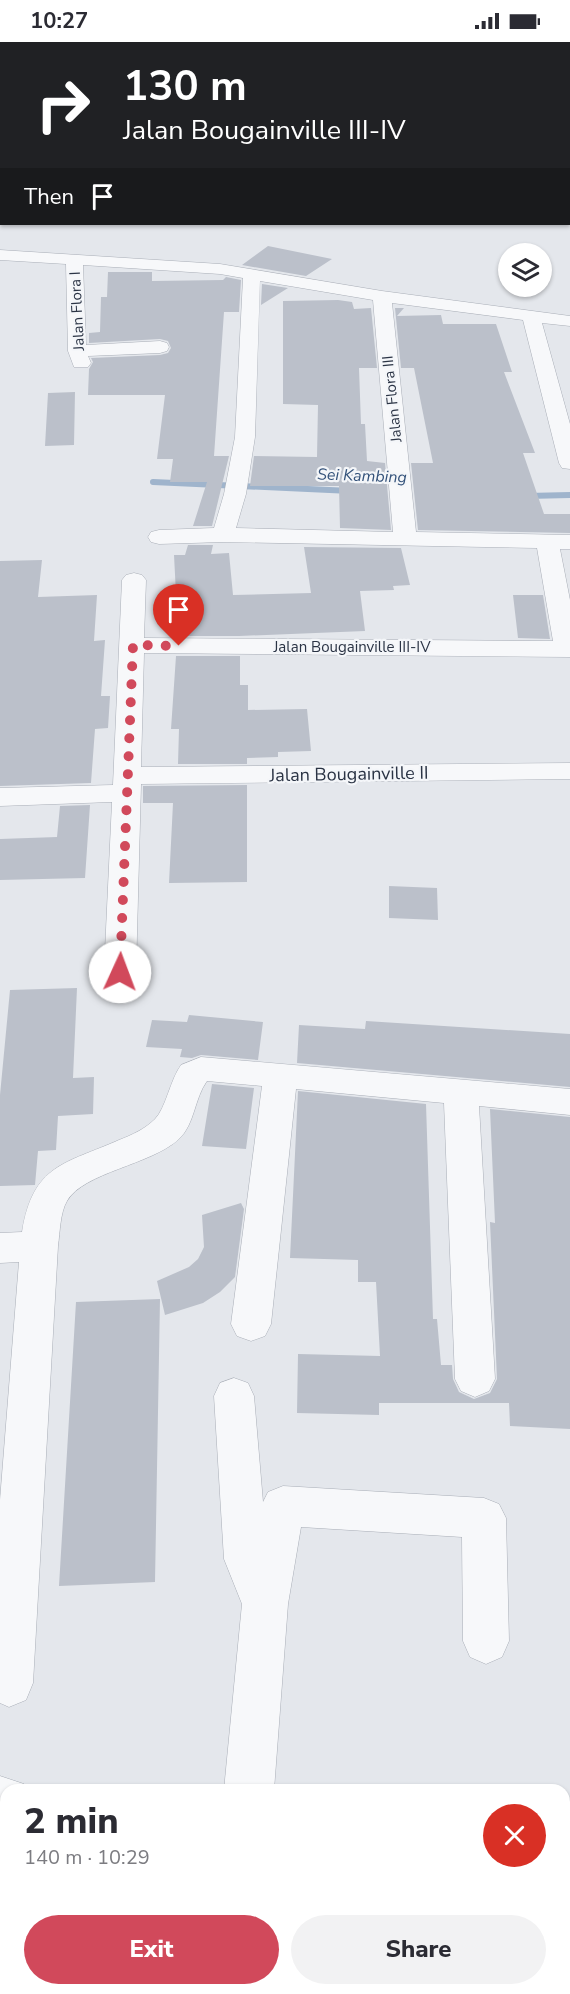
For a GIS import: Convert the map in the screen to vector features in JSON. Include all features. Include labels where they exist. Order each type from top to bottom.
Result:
[{"type":"street","points":[[0,255],[168,264],[252,274],[382,296],[570,321]]},
{"type":"street","name":"Jalan Flora I","points":[[74,259],[79,357],[160,347]]},
{"type":"street","points":[[223,535],[236,488],[245,437],[252,274]]},
{"type":"street","name":"Jalan Flora III","points":[[382,296],[405,539]]},
{"type":"street","points":[[531,315],[570,463]]},
{"type":"street","points":[[159,537],[223,535],[558,542],[568,649]]},
{"type":"street","points":[[120,972],[134,580]]},
{"type":"street","name":"Jalan Bougainville III-IV","points":[[133,645],[568,649]]},
{"type":"street","name":"Jalan Bougainville II","points":[[0,797],[128,784],[570,771]]},
{"type":"street","points":[[9,1683],[19,1247],[44,1213],[55,1189],[74,1175],[145,1145],[168,1127],[183,1101],[192,1075],[200,1070],[210,1069],[570,1102]]},
{"type":"street","points":[[251,1324],[280,1076]]},
{"type":"street","points":[[462,1092],[475,1379]]},
{"type":"street","points":[[234,1395],[246,1559],[265,1604]]},
{"type":"street","points":[[250,1784],[265,1604],[283,1506],[484,1518],[486,1641]]},
{"type":"building","points":[[268,246],[332,259],[306,276],[242,265]]},
{"type":"building","points":[[108,272],[152,272],[152,281],[223,280],[226,277],[241,280],[239,312],[224,312],[214,456],[229,456],[212,526],[193,526],[207,482],[170,482],[173,459],[157,459],[165,395],[88,395],[89,369],[93,362],[91,358],[160,355],[168,353],[171,348],[168,341],[160,339],[89,343],[89,333],[100,332],[101,297],[107,297]]},
{"type":"building","points":[[262,284],[288,288],[261,305]]},
{"type":"building","points":[[283,301],[352,302],[354,309],[371,308],[377,368],[359,368],[361,424],[365,424],[367,461],[385,463],[391,530],[340,528],[339,486],[250,486],[254,456],[317,457],[318,405],[283,404]]},
{"type":"building","points":[[395,308],[404,308],[397,316],[441,315],[443,324],[496,324],[512,372],[504,372],[535,453],[523,453],[544,514],[570,514],[570,533],[418,530],[411,463],[433,463],[414,368],[401,368]]},
{"type":"building","points":[[75,392],[74,445],[45,446],[48,393]]},
{"type":"building","points":[[188,545],[213,545],[211,554],[229,553],[233,595],[311,593],[304,547],[401,548],[410,585],[393,586],[394,590],[360,591],[365,631],[176,636],[178,594],[176,594],[174,555],[185,555]]},
{"type":"building","points":[[42,560],[38,597],[97,595],[94,641],[105,640],[101,696],[110,696],[108,728],[95,729],[91,783],[0,786],[0,561]]},
{"type":"building","points":[[513,595],[543,595],[550,639],[518,638]]},
{"type":"building","points":[[176,656],[240,656],[240,685],[248,685],[248,710],[307,709],[311,751],[278,752],[278,757],[247,758],[247,764],[178,764],[179,729],[171,729]]},
{"type":"building","points":[[247,785],[247,882],[169,883],[173,803],[143,803],[143,786]]},
{"type":"building","points":[[90,805],[85,878],[0,880],[0,839],[57,837],[60,806]]},
{"type":"building","points":[[389,886],[437,888],[438,920],[389,918]]},
{"type":"building","points":[[77,988],[73,1078],[94,1077],[93,1114],[58,1116],[56,1150],[38,1151],[35,1185],[0,1186],[0,1095],[10,990]]},
{"type":"building","points":[[189,1015],[263,1022],[258,1060],[201,1055],[192,1058],[180,1057],[182,1049],[146,1047],[152,1020],[187,1022]]},
{"type":"building","points":[[366,1021],[570,1034],[570,1087],[297,1063],[299,1025],[365,1029]]},
{"type":"building","points":[[212,1084],[254,1088],[246,1149],[202,1146]]},
{"type":"building","points":[[298,1091],[426,1104],[433,1319],[437,1319],[441,1365],[452,1365],[453,1379],[459,1392],[474,1399],[490,1393],[497,1379],[490,1222],[495,1223],[490,1109],[570,1117],[570,1429],[510,1426],[509,1403],[379,1403],[379,1415],[297,1413],[298,1354],[380,1356],[376,1282],[358,1282],[358,1260],[290,1258]]},
{"type":"building","points":[[241,1203],[244,1209],[235,1277],[220,1292],[203,1303],[165,1315],[157,1281],[189,1267],[198,1259],[204,1247],[202,1215]]},
{"type":"building","points":[[160,1299],[155,1582],[59,1586],[76,1302]]},
{"type":"waterway","name":"Sei Kambing","points":[[153,482],[351,491]]},
{"type":"waterway","name":"Sei Kambing","points":[[527,496],[570,495]]},
{"type":"route","points":[[120,972],[133,645],[179,646]]}]
